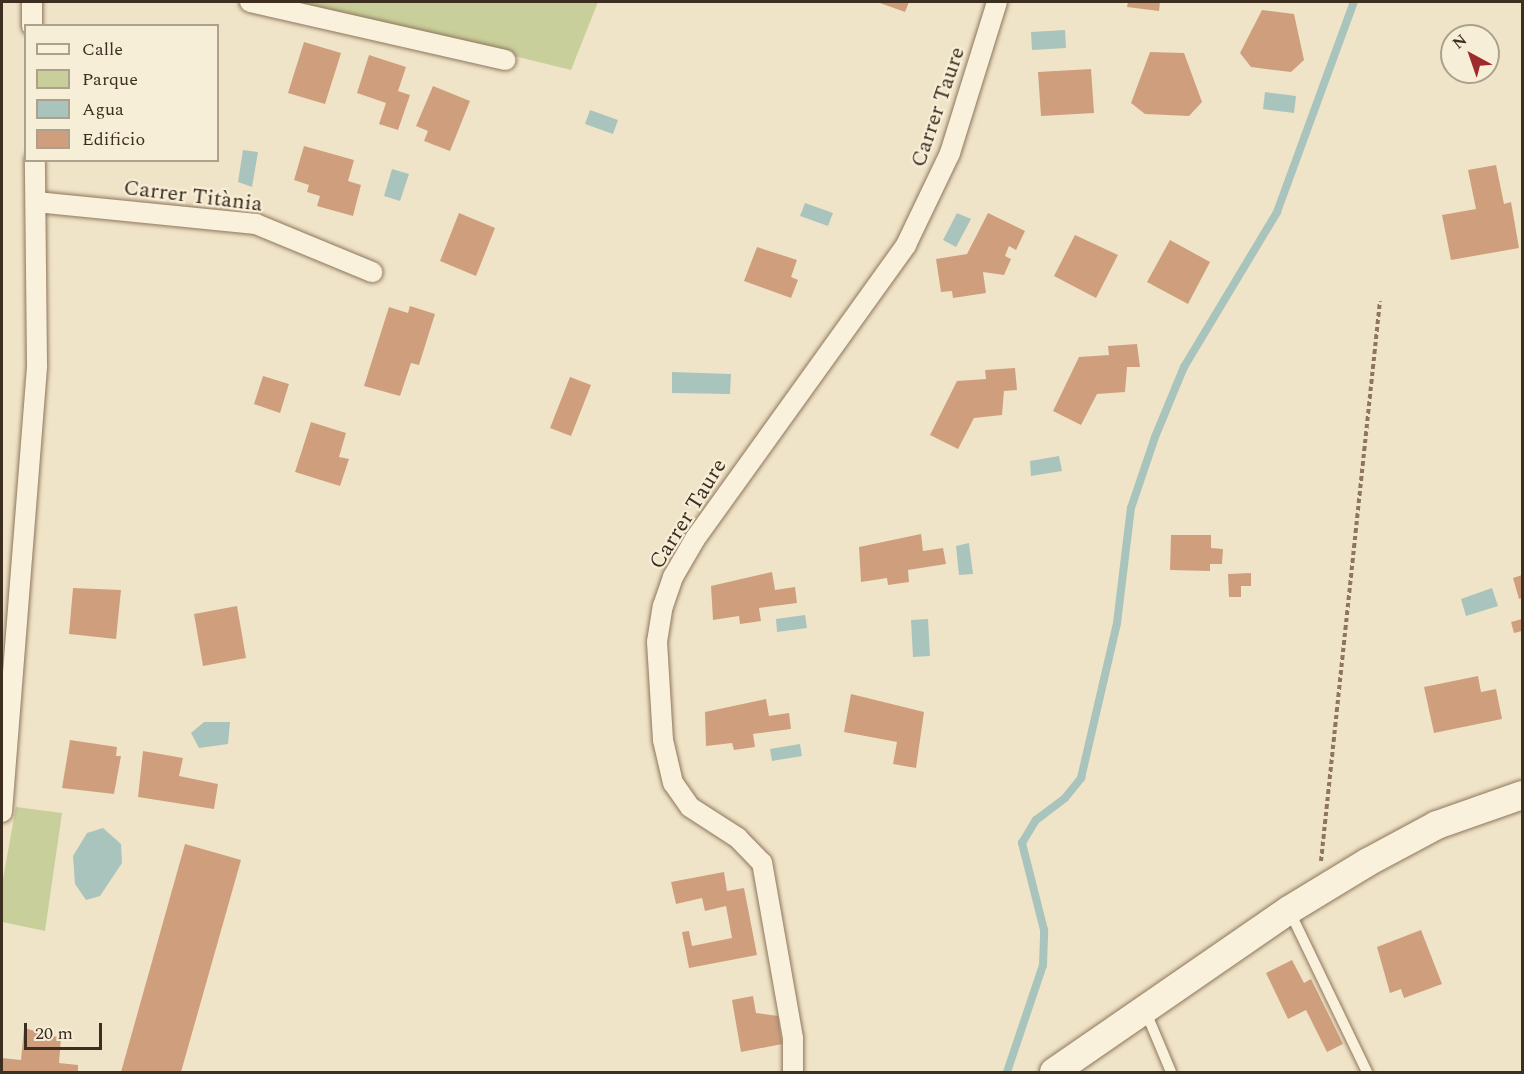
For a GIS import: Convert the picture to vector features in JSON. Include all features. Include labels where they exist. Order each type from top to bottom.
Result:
[{"type":"street","points":[[32,2],[32,24]]},
{"type":"street","points":[[250,2],[505,60]]},
{"type":"street","name":"Carrer Taure","points":[[793,1072],[794,1038],[778,931],[762,863],[738,838],[690,807],[673,783],[663,740],[657,642],[663,606],[673,577],[695,539],[906,245],[959,130],[997,2]]},
{"type":"street","points":[[2,812],[37,365],[35,162]]},
{"type":"street","name":"Carrer Titània","points":[[36,202],[256,224],[372,272]]},
{"type":"street","points":[[1054,1072],[1289,910],[1406,840],[1522,795]]},
{"type":"lane","points":[[1289,910],[1367,1072]]},
{"type":"lane","points":[[1145,1009],[1171,1072]]},
{"type":"path","points":[[1317,893],[1380,301]]},
{"type":"green space","points":[[293,2],[598,2],[571,70]]},
{"type":"green space","points":[[16,807],[62,813],[45,931],[2,922],[2,884]]},
{"type":"water","points":[[1065,30],[1066,48],[1032,50],[1031,32]]},
{"type":"water","points":[[1265,92],[1296,96],[1294,113],[1263,109]]},
{"type":"water","points":[[590,110],[618,120],[613,134],[585,124]]},
{"type":"water","points":[[243,150],[258,152],[252,187],[238,182]]},
{"type":"water","points":[[392,169],[409,174],[400,201],[384,196]]},
{"type":"water","points":[[805,203],[833,213],[828,226],[800,216]]},
{"type":"water","points":[[957,213],[971,219],[956,247],[943,240]]},
{"type":"water","points":[[672,372],[731,374],[730,394],[672,393]]},
{"type":"water","points":[[1059,456],[1062,471],[1031,476],[1030,461]]},
{"type":"water","points":[[969,543],[973,574],[959,575],[956,546]]},
{"type":"water","points":[[1492,588],[1498,606],[1466,616],[1461,599]]},
{"type":"water","points":[[805,615],[807,628],[777,632],[776,619]]},
{"type":"water","points":[[928,619],[930,656],[913,657],[911,620]]},
{"type":"water","points":[[204,722],[230,722],[228,744],[199,748],[191,733]]},
{"type":"water","points":[[800,744],[802,756],[772,761],[770,749]]},
{"type":"water","points":[[103,828],[121,844],[122,863],[100,896],[86,900],[75,884],[73,856],[87,833]]},
{"type":"building","points":[[877,2],[909,2],[905,12]]},
{"type":"building","points":[[1128,2],[1160,2],[1159,11],[1127,7]]},
{"type":"building","points":[[1262,10],[1294,14],[1304,60],[1291,72],[1251,67],[1240,53]]},
{"type":"building","points":[[304,42],[341,53],[325,104],[288,93]]},
{"type":"building","points":[[1150,52],[1184,53],[1202,102],[1189,116],[1145,114],[1131,103]]},
{"type":"building","points":[[369,55],[406,67],[398,91],[410,95],[398,130],[379,124],[386,103],[357,93]]},
{"type":"building","points":[[1091,69],[1094,113],[1041,116],[1038,72]]},
{"type":"building","points":[[433,86],[470,101],[450,151],[424,141],[428,131],[416,126]]},
{"type":"building","points":[[304,146],[354,160],[348,181],[361,185],[353,216],[317,206],[320,196],[307,192],[309,185],[294,180]]},
{"type":"building","points":[[1496,165],[1504,204],[1511,202],[1519,248],[1451,260],[1442,215],[1476,209],[1468,170]]},
{"type":"building","points":[[459,213],[495,228],[476,276],[440,261]]},
{"type":"building","points":[[988,213],[1025,231],[1016,250],[1009,246],[1005,256],[1011,259],[1004,275],[983,272],[986,293],[953,298],[952,291],[941,292],[936,259],[967,254]]},
{"type":"building","points":[[1075,235],[1118,255],[1096,298],[1054,276]]},
{"type":"building","points":[[1170,240],[1210,262],[1188,304],[1147,282]]},
{"type":"building","points":[[757,247],[797,260],[791,277],[798,280],[791,298],[744,281]]},
{"type":"building","points":[[410,306],[435,314],[419,365],[411,363],[400,396],[364,386],[389,307],[408,313]]},
{"type":"building","points":[[1137,344],[1140,367],[1127,367],[1125,392],[1097,394],[1081,425],[1053,411],[1079,357],[1109,355],[1108,346]]},
{"type":"building","points":[[1015,368],[1017,390],[1004,391],[1002,415],[974,418],[958,449],[930,435],[957,381],[986,379],[985,370]]},
{"type":"building","points":[[263,376],[289,384],[280,413],[254,404]]},
{"type":"building","points":[[570,377],[591,385],[571,436],[550,428]]},
{"type":"building","points":[[311,422],[346,433],[339,457],[349,459],[340,486],[295,472]]},
{"type":"building","points":[[921,534],[923,551],[943,548],[946,564],[908,570],[909,582],[888,585],[887,578],[861,582],[859,547]]},
{"type":"building","points":[[1171,535],[1211,535],[1211,548],[1223,549],[1222,564],[1210,564],[1210,571],[1170,570]]},
{"type":"building","points":[[772,572],[775,590],[795,587],[797,603],[759,608],[761,621],[740,624],[739,616],[713,620],[711,586]]},
{"type":"building","points":[[1251,573],[1251,586],[1241,586],[1241,597],[1229,597],[1228,574]]},
{"type":"building","points":[[1522,575],[1522,598],[1519,599],[1513,578]]},
{"type":"building","points":[[73,588],[121,590],[116,639],[69,634]]},
{"type":"building","points":[[237,606],[246,658],[203,666],[194,614]]},
{"type":"building","points":[[1522,619],[1522,631],[1514,633],[1511,622]]},
{"type":"building","points":[[1478,676],[1481,692],[1496,689],[1502,719],[1434,733],[1424,687]]},
{"type":"building","points":[[851,694],[924,712],[916,768],[893,764],[897,742],[844,732]]},
{"type":"building","points":[[766,699],[769,716],[789,713],[791,729],[753,734],[755,747],[734,750],[732,743],[706,746],[705,712]]},
{"type":"building","points":[[70,740],[117,747],[116,756],[121,756],[114,794],[62,788]]},
{"type":"building","points":[[143,751],[183,758],[179,776],[218,784],[214,809],[138,797]]},
{"type":"building","points":[[185,844],[241,860],[181,1072],[121,1072]]},
{"type":"building","points":[[724,872],[727,891],[744,888],[757,955],[689,968],[682,932],[689,931],[692,946],[732,938],[726,906],[705,911],[702,898],[676,904],[671,882]]},
{"type":"building","points":[[1421,930],[1442,984],[1404,998],[1401,989],[1390,993],[1377,947]]},
{"type":"building","points":[[1292,960],[1304,983],[1311,979],[1343,1044],[1327,1052],[1306,1010],[1288,1019],[1266,973]]},
{"type":"building","points":[[753,996],[756,1013],[778,1016],[782,1044],[741,1052],[732,1000]]},
{"type":"building","points":[[24,1028],[61,1038],[59,1063],[78,1065],[78,1072],[2,1072],[2,1058],[21,1060]]},
{"type":"waterway","points":[[1007,1072],[1043,965],[1044,930],[1022,843],[1036,820],[1065,798],[1081,778],[1117,623],[1131,508],[1155,437],[1184,367],[1277,212],[1354,2]]}]
